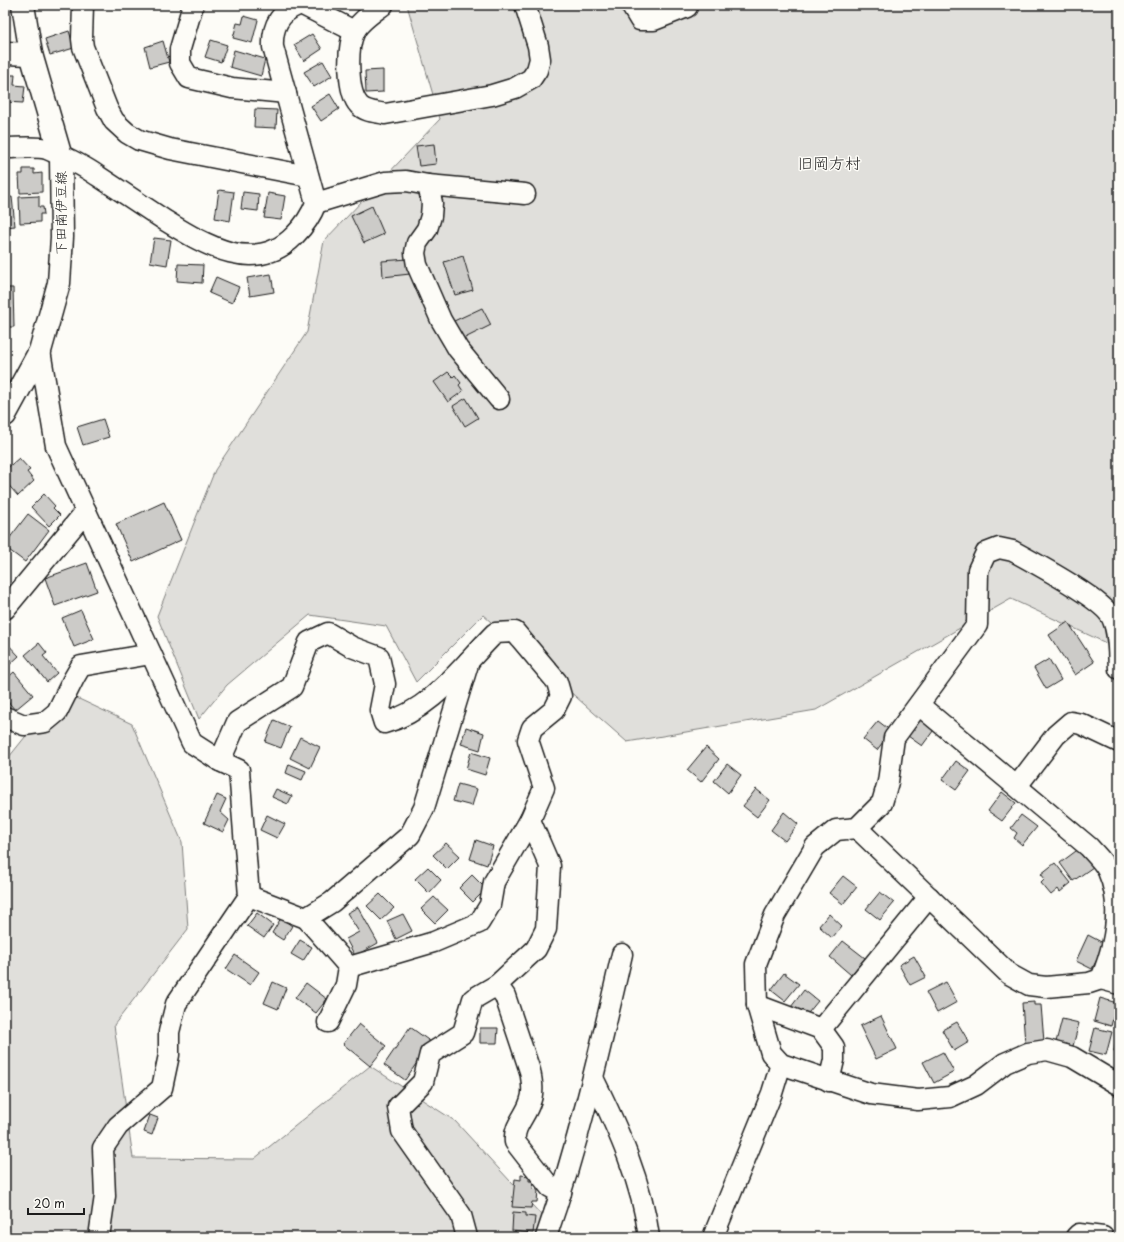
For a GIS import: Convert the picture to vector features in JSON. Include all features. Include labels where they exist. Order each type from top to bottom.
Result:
[{"type":"main road","name":"下田南伊豆線","points":[[5,415],[40,351],[59,283],[62,237],[61,157],[31,54],[23,5]]},
{"type":"main road","points":[[5,53],[31,54]]},
{"type":"street","points":[[83,5],[82,39],[84,47],[107,108],[114,121],[127,133],[139,140],[170,149],[308,176]]},
{"type":"street","points":[[193,5],[180,50],[180,64],[188,78],[232,88],[286,93]]},
{"type":"street","points":[[5,148],[46,149],[97,175],[129,198],[191,236],[215,248],[238,254],[262,254],[274,251],[285,244],[303,227],[312,215],[316,203],[273,46],[272,37],[275,24],[280,17],[298,5]]},
{"type":"street","points":[[303,5],[354,31]]},
{"type":"street","points":[[383,5],[354,31],[350,44],[350,61],[354,98],[360,106],[371,111],[385,114],[492,95],[520,86],[531,80],[537,70],[540,59],[538,46],[525,5]]},
{"type":"street","points":[[632,5],[640,20],[654,20],[687,7],[686,5]]},
{"type":"street","points":[[316,203],[385,182],[406,181],[428,185],[525,194]]},
{"type":"street","points":[[428,185],[432,203],[431,216],[427,229],[416,243],[415,253],[418,265],[441,320],[458,349],[499,399]]},
{"type":"street","points":[[40,351],[56,446],[192,743],[220,761],[239,770],[249,896],[176,1004],[169,1032],[170,1055],[162,1088],[118,1126],[103,1148],[105,1196],[99,1237]]},
{"type":"street","points":[[5,609],[86,511]]},
{"type":"street","points":[[1119,669],[1116,632],[1111,616],[1085,594],[1014,551],[999,548],[986,553],[978,570],[977,625],[894,738],[888,782],[882,803],[857,828],[836,830],[815,847],[775,915],[756,964],[757,1005],[772,1053],[781,1064],[829,1081],[871,1094],[918,1100],[950,1096],[976,1085],[1006,1063],[1028,1053],[1047,1050],[1072,1057],[1119,1085]]},
{"type":"street","points":[[220,761],[237,722],[292,687],[309,642],[328,634],[352,647],[379,657],[385,684],[380,710],[384,723],[400,719],[432,698],[495,632],[515,632],[557,682],[561,696],[554,710],[532,728],[528,740],[544,788],[530,820],[494,882],[490,905],[479,923],[434,942],[349,967]]},
{"type":"street","points":[[5,717],[24,725],[45,722],[57,712],[81,666],[152,654]]},
{"type":"street","points":[[306,918],[332,902],[410,834],[424,808],[471,657]]},
{"type":"street","points":[[857,828],[1009,974],[1029,985],[1046,987],[1110,981],[1109,960],[1118,907],[1116,893],[1108,870],[1089,847],[919,705]]},
{"type":"street","points":[[1017,786],[1056,735],[1071,722],[1081,724],[1119,742]]},
{"type":"street","points":[[467,1237],[461,1215],[402,1131],[398,1108],[423,1082],[430,1054],[463,1033],[473,999],[497,985],[536,949],[546,929],[550,866],[530,820]]},
{"type":"street","points":[[249,896],[306,918],[349,967]]},
{"type":"street","points":[[821,1029],[929,897]]},
{"type":"street","points":[[546,1237],[561,1193],[594,1080],[622,954]]},
{"type":"street","points":[[328,1022],[346,985],[349,967]]},
{"type":"street","points":[[497,985],[505,996],[530,1071],[532,1084],[531,1102],[514,1134],[515,1142],[550,1187],[561,1193]]},
{"type":"street","points":[[757,1005],[821,1029],[834,1047],[834,1060],[829,1081]]},
{"type":"street","points":[[713,1237],[772,1093],[781,1064]]},
{"type":"street","points":[[594,1080],[621,1134],[646,1217],[649,1237]]},
{"type":"street","points":[[1076,1237],[1079,1234],[1103,1237]]},
{"type":"shaded area","points":[[407,5],[1119,5],[1119,649],[1011,599],[816,710],[627,742],[483,615],[416,682],[386,626],[310,615],[227,685],[199,719],[157,616],[215,470],[307,332],[324,241],[440,119]]},
{"type":"shaded area","points":[[62,691],[132,724],[182,842],[188,929],[114,1025],[133,1158],[254,1159],[370,1066],[455,1121],[555,1230],[557,1237],[5,1237],[5,762]]},
{"type":"building","points":[[347,5],[366,5],[364,11],[347,7]]},
{"type":"building","points":[[244,16],[258,20],[252,43],[233,38],[237,23],[242,24]]},
{"type":"building","points":[[69,31],[74,48],[50,55],[45,39]]},
{"type":"building","points":[[312,34],[322,49],[304,61],[294,45]]},
{"type":"building","points":[[211,40],[227,45],[221,62],[205,57]]},
{"type":"building","points":[[163,41],[169,62],[150,67],[145,47]]},
{"type":"building","points":[[234,50],[265,59],[261,76],[230,67]]},
{"type":"building","points":[[323,61],[332,76],[314,87],[304,72]]},
{"type":"building","points":[[383,70],[383,92],[366,93],[365,71]]},
{"type":"building","points":[[5,75],[15,75],[14,85],[25,86],[23,103],[5,102]]},
{"type":"building","points":[[330,94],[339,109],[321,121],[311,106]]},
{"type":"building","points":[[255,109],[277,110],[276,128],[254,127]]},
{"type":"building","points":[[434,144],[436,164],[419,166],[416,146]]},
{"type":"building","points":[[23,169],[34,169],[34,174],[42,173],[42,192],[20,193],[19,174],[23,174]]},
{"type":"building","points":[[219,190],[234,192],[230,221],[215,218]]},
{"type":"building","points":[[243,192],[259,194],[258,211],[241,209]]},
{"type":"building","points":[[268,193],[285,196],[281,220],[264,218]]},
{"type":"building","points":[[39,196],[39,207],[43,207],[44,214],[40,214],[40,222],[20,223],[19,197]]},
{"type":"building","points":[[12,197],[15,226],[5,227],[5,198]]},
{"type":"building","points":[[372,206],[384,234],[364,243],[351,216]]},
{"type":"building","points":[[154,238],[171,240],[167,265],[150,262]]},
{"type":"building","points":[[463,256],[473,290],[455,295],[444,262]]},
{"type":"building","points":[[408,259],[410,274],[383,277],[382,261]]},
{"type":"building","points":[[178,264],[203,265],[202,283],[177,281]]},
{"type":"building","points":[[271,274],[274,292],[250,296],[247,278]]},
{"type":"building","points":[[216,277],[239,287],[232,303],[209,293]]},
{"type":"building","points":[[5,288],[13,288],[14,327],[5,327]]},
{"type":"building","points":[[482,308],[491,325],[463,339],[454,321]]},
{"type":"building","points":[[448,372],[453,377],[455,375],[461,383],[459,385],[463,391],[448,402],[434,382]]},
{"type":"building","points":[[466,398],[478,418],[465,426],[453,406]]},
{"type":"building","points":[[103,419],[109,437],[83,445],[77,427]]},
{"type":"building","points":[[19,458],[30,470],[27,472],[34,481],[18,496],[5,481],[5,470]]},
{"type":"building","points":[[44,494],[55,506],[53,508],[60,515],[49,526],[31,507]]},
{"type":"building","points":[[164,502],[181,540],[133,562],[116,524]]},
{"type":"building","points":[[28,514],[49,530],[25,562],[5,547],[5,544]]},
{"type":"building","points":[[87,563],[97,591],[55,606],[45,578]]},
{"type":"building","points":[[81,610],[94,639],[74,647],[62,618]]},
{"type":"building","points":[[1068,622],[1094,662],[1075,675],[1049,635]]},
{"type":"building","points":[[5,641],[19,656],[5,669]]},
{"type":"building","points":[[39,643],[47,653],[43,656],[57,673],[47,682],[25,655]]},
{"type":"building","points":[[1049,659],[1061,680],[1046,689],[1034,668]]},
{"type":"building","points":[[14,672],[33,695],[15,710],[5,698],[5,680]]},
{"type":"building","points":[[922,717],[936,727],[922,746],[908,736]]},
{"type":"building","points":[[274,720],[290,727],[281,748],[265,742]]},
{"type":"building","points":[[878,721],[891,731],[877,750],[863,739]]},
{"type":"building","points":[[466,727],[484,733],[480,750],[461,744]]},
{"type":"building","points":[[300,737],[320,747],[310,768],[290,758]]},
{"type":"building","points":[[706,747],[719,759],[701,782],[687,770]]},
{"type":"building","points":[[471,752],[490,758],[485,775],[466,769]]},
{"type":"building","points":[[956,761],[970,771],[956,790],[942,780]]},
{"type":"building","points":[[289,764],[306,771],[302,780],[286,773]]},
{"type":"building","points":[[727,764],[741,775],[728,793],[714,781]]},
{"type":"building","points":[[458,784],[477,789],[472,806],[453,801]]},
{"type":"building","points":[[276,789],[292,796],[288,804],[272,797]]},
{"type":"building","points":[[756,789],[770,800],[757,817],[743,806]]},
{"type":"building","points":[[1002,792],[1016,803],[1002,821],[988,811]]},
{"type":"building","points":[[217,795],[226,799],[220,812],[229,820],[223,832],[204,823]]},
{"type":"building","points":[[784,812],[798,824],[785,841],[771,830]]},
{"type":"building","points":[[267,815],[285,824],[277,838],[260,830]]},
{"type":"building","points":[[1021,815],[1037,827],[1022,845],[1014,838],[1017,833],[1011,828]]},
{"type":"building","points":[[476,840],[493,846],[487,865],[470,859]]},
{"type":"building","points":[[446,843],[460,856],[447,869],[433,855]]},
{"type":"building","points":[[1080,848],[1093,867],[1073,881],[1060,863]]},
{"type":"building","points":[[1055,863],[1071,883],[1060,892],[1058,889],[1051,895],[1041,883],[1045,879],[1041,874]]},
{"type":"building","points":[[428,867],[441,880],[429,893],[415,879]]},
{"type":"building","points":[[472,875],[486,889],[473,902],[459,888]]},
{"type":"building","points":[[843,876],[857,887],[843,904],[829,893]]},
{"type":"building","points":[[880,892],[894,903],[880,920],[866,909]]},
{"type":"building","points":[[380,894],[394,908],[381,920],[367,906]]},
{"type":"building","points":[[434,897],[448,910],[435,923],[421,909]]},
{"type":"building","points":[[358,907],[378,943],[355,956],[346,939],[359,932],[347,913]]},
{"type":"building","points":[[257,913],[273,925],[264,938],[247,926]]},
{"type":"building","points":[[403,914],[412,931],[396,939],[387,921]]},
{"type":"building","points":[[829,914],[842,926],[832,938],[819,926]]},
{"type":"building","points":[[281,918],[292,926],[283,940],[272,933]]},
{"type":"building","points":[[1088,935],[1105,944],[1092,969],[1076,961]]},
{"type":"building","points":[[300,940],[312,947],[303,961],[291,954]]},
{"type":"building","points":[[843,941],[865,958],[851,975],[830,957]]},
{"type":"building","points":[[235,955],[259,972],[250,985],[226,969]]},
{"type":"building","points":[[914,956],[926,977],[910,985],[899,965]]},
{"type":"building","points":[[784,973],[799,984],[785,1001],[771,990]]},
{"type":"building","points":[[273,982],[286,988],[278,1009],[264,1003]]},
{"type":"building","points":[[946,982],[957,1002],[937,1013],[926,992]]},
{"type":"building","points":[[306,983],[327,999],[316,1013],[295,998]]},
{"type":"building","points":[[804,990],[818,1001],[804,1018],[791,1007]]},
{"type":"building","points":[[1100,998],[1117,1003],[1111,1026],[1094,1021]]},
{"type":"building","points":[[1034,1002],[1034,1005],[1041,1005],[1044,1042],[1025,1043],[1022,1003]]},
{"type":"building","points":[[881,1016],[897,1049],[876,1059],[860,1026]]},
{"type":"building","points":[[1062,1019],[1079,1023],[1073,1046],[1056,1042]]},
{"type":"building","points":[[957,1022],[969,1042],[954,1051],[942,1030]]},
{"type":"building","points":[[359,1024],[386,1046],[370,1066],[343,1044]]},
{"type":"building","points":[[410,1027],[431,1042],[405,1080],[384,1065]]},
{"type":"building","points":[[480,1028],[498,1028],[497,1043],[480,1043]]},
{"type":"building","points":[[1095,1028],[1112,1032],[1106,1055],[1089,1051]]},
{"type":"building","points":[[1118,1033],[1119,1034],[1119,1052],[1114,1051]]},
{"type":"building","points":[[943,1052],[954,1072],[934,1083],[923,1062]]},
{"type":"building","points":[[150,1115],[158,1118],[152,1135],[144,1132]]},
{"type":"building","points":[[521,1175],[529,1176],[529,1181],[534,1181],[533,1189],[538,1190],[537,1202],[532,1202],[531,1208],[512,1207],[515,1179],[521,1180]]},
{"type":"building","points":[[513,1212],[526,1213],[526,1216],[535,1217],[533,1233],[512,1231]]},
{"type":"district","name":"旧岡方村","points":[[829,163]]}]
